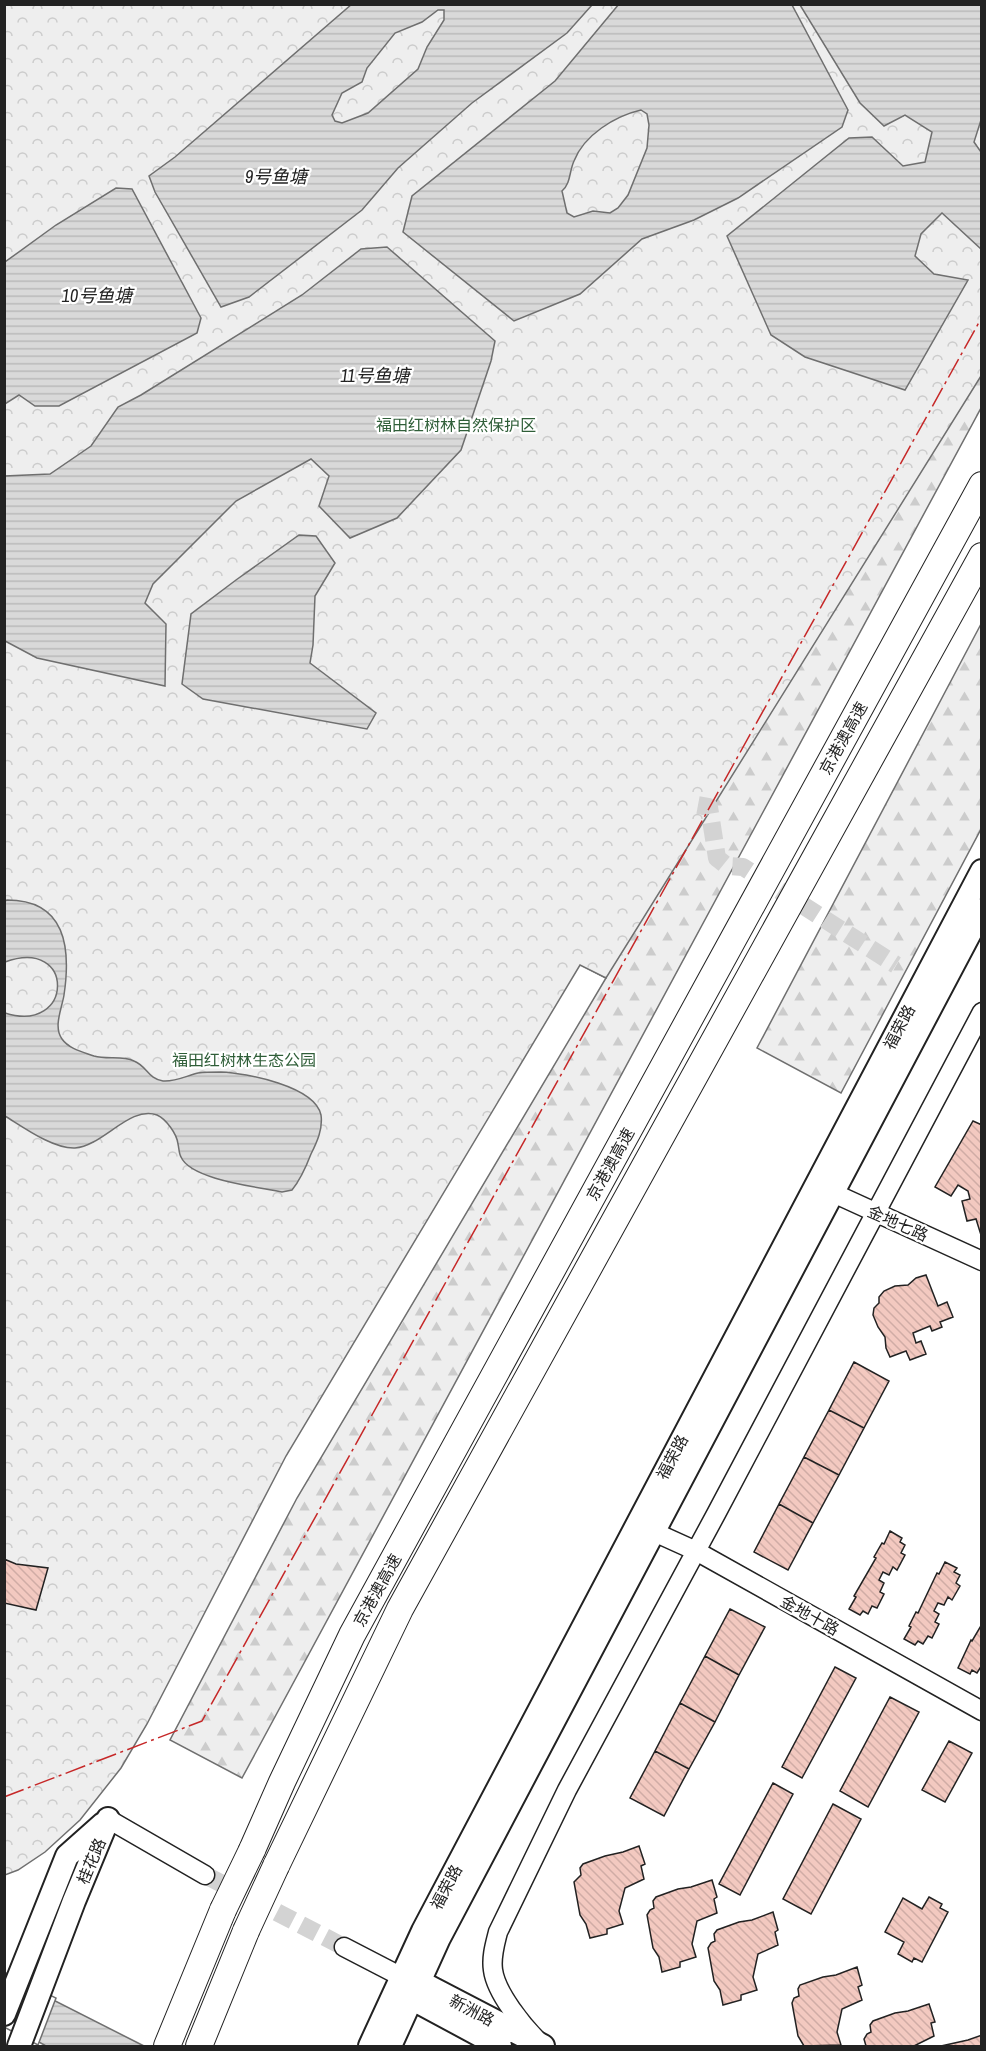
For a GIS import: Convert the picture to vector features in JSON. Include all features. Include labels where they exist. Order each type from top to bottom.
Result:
[{"type":"highway","name":"京港澳高速","points":[[167,2046],[223,1910],[352,1635],[981,485]]},
{"type":"highway","name":"京港澳高速","points":[[199,2046],[246,1931],[400,1609],[981,556]]},
{"type":"main road","name":"福荣路","points":[[370,2046],[410,1985],[645,1528],[824,1188],[981,871]]},
{"type":"main road","name":"福荣路","points":[[824,1188],[981,910]]},
{"type":"main road","name":"桂花路","points":[[4,2014],[67,1856],[108,1819]]},
{"type":"main road","name":"桂花路","points":[[19,2046],[108,1819]]},
{"type":"main road","name":"福荣路","points":[[390,2046],[410,1985]]},
{"type":"main road","name":"新洲路","points":[[410,1985],[500,2046]]},
{"type":"main road","name":"新洲路","points":[[410,1985],[543,2046]]},
{"type":"street","points":[[543,2046],[501,1993],[495,1980],[493,1957],[498,1932],[567,1790],[981,1012]]},
{"type":"street","name":"金地七路","points":[[824,1188],[981,1261]]},
{"type":"street","name":"金地十路","points":[[645,1528],[696,1551],[981,1711]]},
{"type":"street","points":[[108,1819],[205,1875]]},
{"type":"street","points":[[43,1915],[65,1924]]},
{"type":"street","name":"新洲路","points":[[344,1947],[410,1985]]},
{"type":"green space","name":"福田红树林自然保护区","points":[[800,4],[981,249],[981,408],[242,1778],[170,1740],[297,1498],[606,978],[5,662],[4,234]]},
{"type":"green space","name":"福田红树林自然保护区","points":[[5,5],[981,5],[981,376],[606,978],[580,965],[286,1456],[147,1724],[121,1768],[80,1820],[45,1852],[18,1870],[5,1875]]},
{"type":"green space","points":[[981,624],[981,829],[841,1093],[757,1048]]},
{"type":"water","name":"9号鱼塘","points":[[352,4],[592,5],[567,33],[472,103],[398,168],[362,210],[249,297],[221,307],[155,192],[149,176],[175,157]],"holes":[[[438,10],[444,10],[444,20],[427,47],[418,69],[368,113],[342,123],[335,121],[332,115],[342,93],[362,82],[367,68],[395,33],[422,22]]]},
{"type":"water","points":[[619,4],[792,5],[848,110],[842,127],[738,198],[694,220],[642,239],[580,294],[514,321],[403,232],[412,196],[555,81]],"holes":[[[641,110],[647,114],[649,125],[647,148],[628,195],[618,208],[610,213],[593,211],[574,217],[567,213],[562,191],[568,181],[574,161],[585,143],[602,128],[621,117]]]},
{"type":"water","points":[[800,5],[981,5],[981,120],[974,142],[981,152],[981,249],[942,213],[921,234],[915,256],[934,274],[968,280],[905,390],[805,357],[771,335],[727,236],[849,138],[872,137],[903,166],[925,162],[932,132],[905,115],[884,126],[860,103]]},
{"type":"water","name":"10号鱼塘","points":[[116,188],[132,189],[201,318],[197,333],[59,406],[35,406],[19,395],[5,404],[5,262],[56,225]]},
{"type":"water","name":"11号鱼塘","points":[[387,247],[495,341],[491,361],[461,450],[397,518],[350,538],[319,506],[329,476],[311,459],[236,501],[153,584],[145,603],[166,624],[165,686],[37,658],[5,641],[5,476],[50,474],[91,446],[118,407],[302,295],[361,249]]},
{"type":"water","points":[[299,535],[316,536],[335,563],[315,596],[310,663],[376,713],[367,729],[203,699],[182,684],[191,614]]},
{"type":"water","points":[[7,900],[27,902],[42,908],[53,918],[60,930],[65,944],[66,977],[58,1029],[62,1039],[68,1045],[94,1056],[129,1059],[138,1063],[154,1078],[163,1081],[210,1072],[262,1078],[293,1089],[316,1105],[321,1115],[319,1135],[303,1173],[292,1190],[282,1192],[243,1185],[211,1177],[187,1165],[179,1153],[173,1131],[157,1115],[147,1113],[137,1116],[96,1141],[75,1148],[48,1141],[5,1116],[5,1013],[28,1016],[44,1011],[54,1000],[58,986],[54,973],[45,962],[28,958],[5,962],[4,902]]},
{"type":"water","points":[[4,1975],[144,2046],[46,2046],[5,2023]]},
{"type":"pier","points":[[4,1972],[56,1998],[38,2045],[4,2027]]},
{"type":"building","points":[[973,1121],[982,1125],[981,1235],[976,1219],[967,1221],[962,1201],[970,1199],[968,1191],[958,1185],[951,1196],[935,1187]]},
{"type":"building","points":[[926,1275],[938,1306],[947,1302],[953,1317],[940,1322],[942,1327],[932,1331],[930,1326],[913,1333],[916,1343],[921,1341],[926,1354],[910,1360],[906,1351],[890,1357],[885,1337],[873,1315],[874,1308],[884,1291],[895,1286],[908,1285],[916,1278]]},
{"type":"building","points":[[854,1362],[889,1381],[864,1428],[829,1410]]},
{"type":"building","points":[[829,1410],[864,1428],[839,1475],[804,1457]]},
{"type":"building","points":[[804,1457],[839,1475],[813,1523],[779,1504]]},
{"type":"building","points":[[779,1504],[813,1523],[788,1570],[754,1552]]},
{"type":"building","points":[[890,1531],[902,1538],[900,1542],[905,1545],[901,1553],[905,1555],[897,1570],[893,1567],[889,1575],[883,1572],[879,1580],[884,1583],[880,1592],[884,1594],[877,1608],[872,1606],[868,1614],[863,1611],[860,1615],[849,1609],[876,1558],[874,1557]]},
{"type":"building","points":[[4,1559],[16,1564],[48,1568],[36,1610],[4,1603]]},
{"type":"building","points":[[945,1562],[957,1568],[954,1572],[960,1575],[956,1583],[960,1586],[952,1600],[948,1597],[944,1605],[938,1603],[934,1611],[939,1614],[935,1622],[939,1624],[932,1638],[928,1636],[923,1644],[918,1641],[915,1645],[904,1639],[916,1612],[918,1613],[937,1573],[939,1574]]},
{"type":"building","points":[[730,1609],[765,1627],[739,1675],[705,1656]]},
{"type":"building","points":[[982,1624],[982,1665],[977,1673],[972,1670],[970,1674],[958,1668],[971,1640]]},
{"type":"building","points":[[705,1656],[739,1675],[715,1722],[680,1703]]},
{"type":"building","points":[[835,1667],[856,1678],[802,1778],[782,1767]]},
{"type":"building","points":[[890,1697],[919,1712],[868,1807],[840,1791]]},
{"type":"building","points":[[680,1703],[715,1722],[689,1769],[655,1751]]},
{"type":"building","points":[[949,1741],[972,1753],[945,1802],[922,1790]]},
{"type":"building","points":[[655,1751],[689,1769],[664,1816],[630,1798]]},
{"type":"building","points":[[773,1783],[793,1794],[740,1895],[719,1884]]},
{"type":"building","points":[[833,1804],[861,1819],[811,1914],[783,1899]]},
{"type":"building","points":[[639,1846],[645,1864],[641,1866],[644,1879],[625,1888],[619,1911],[623,1924],[607,1929],[607,1934],[590,1938],[586,1924],[580,1915],[574,1882],[581,1875],[580,1868],[583,1864]]},
{"type":"building","points":[[712,1880],[717,1897],[714,1899],[717,1913],[697,1921],[692,1944],[696,1957],[680,1962],[680,1967],[662,1972],[659,1957],[653,1948],[647,1915],[654,1908],[653,1901],[656,1897],[678,1889]]},
{"type":"building","points":[[929,1897],[942,1904],[940,1908],[948,1912],[922,1962],[914,1958],[912,1962],[898,1954],[904,1942],[885,1932],[903,1898],[922,1909]]},
{"type":"building","points":[[773,1912],[778,1930],[775,1932],[778,1945],[758,1954],[753,1977],[757,1990],[741,1995],[741,2000],[723,2005],[720,1990],[714,1981],[708,1948],[715,1941],[714,1934],[717,1930]]},
{"type":"building","points":[[857,1967],[862,1985],[858,1987],[862,2000],[842,2009],[837,2032],[841,2045],[804,2046],[798,2036],[792,2003],[794,1998],[799,1996],[800,1985]]},
{"type":"building","points":[[929,2004],[935,2022],[931,2023],[934,2036],[914,2046],[866,2046],[864,2039],[871,2032],[870,2025],[873,2021]]},
{"type":"building","points":[[982,2035],[982,2046],[941,2046],[968,2040]]},
{"type":"tunnel","points":[[698,805],[709,807],[717,858],[727,866],[743,867],[896,965]]},
{"type":"tunnel","points":[[205,1875],[344,1947]]},
{"type":"power","points":[[4,1797],[202,1721],[982,317]]},
{"type":"park label","name":"福田红树林生态公园","points":[[244,1060]]}]
